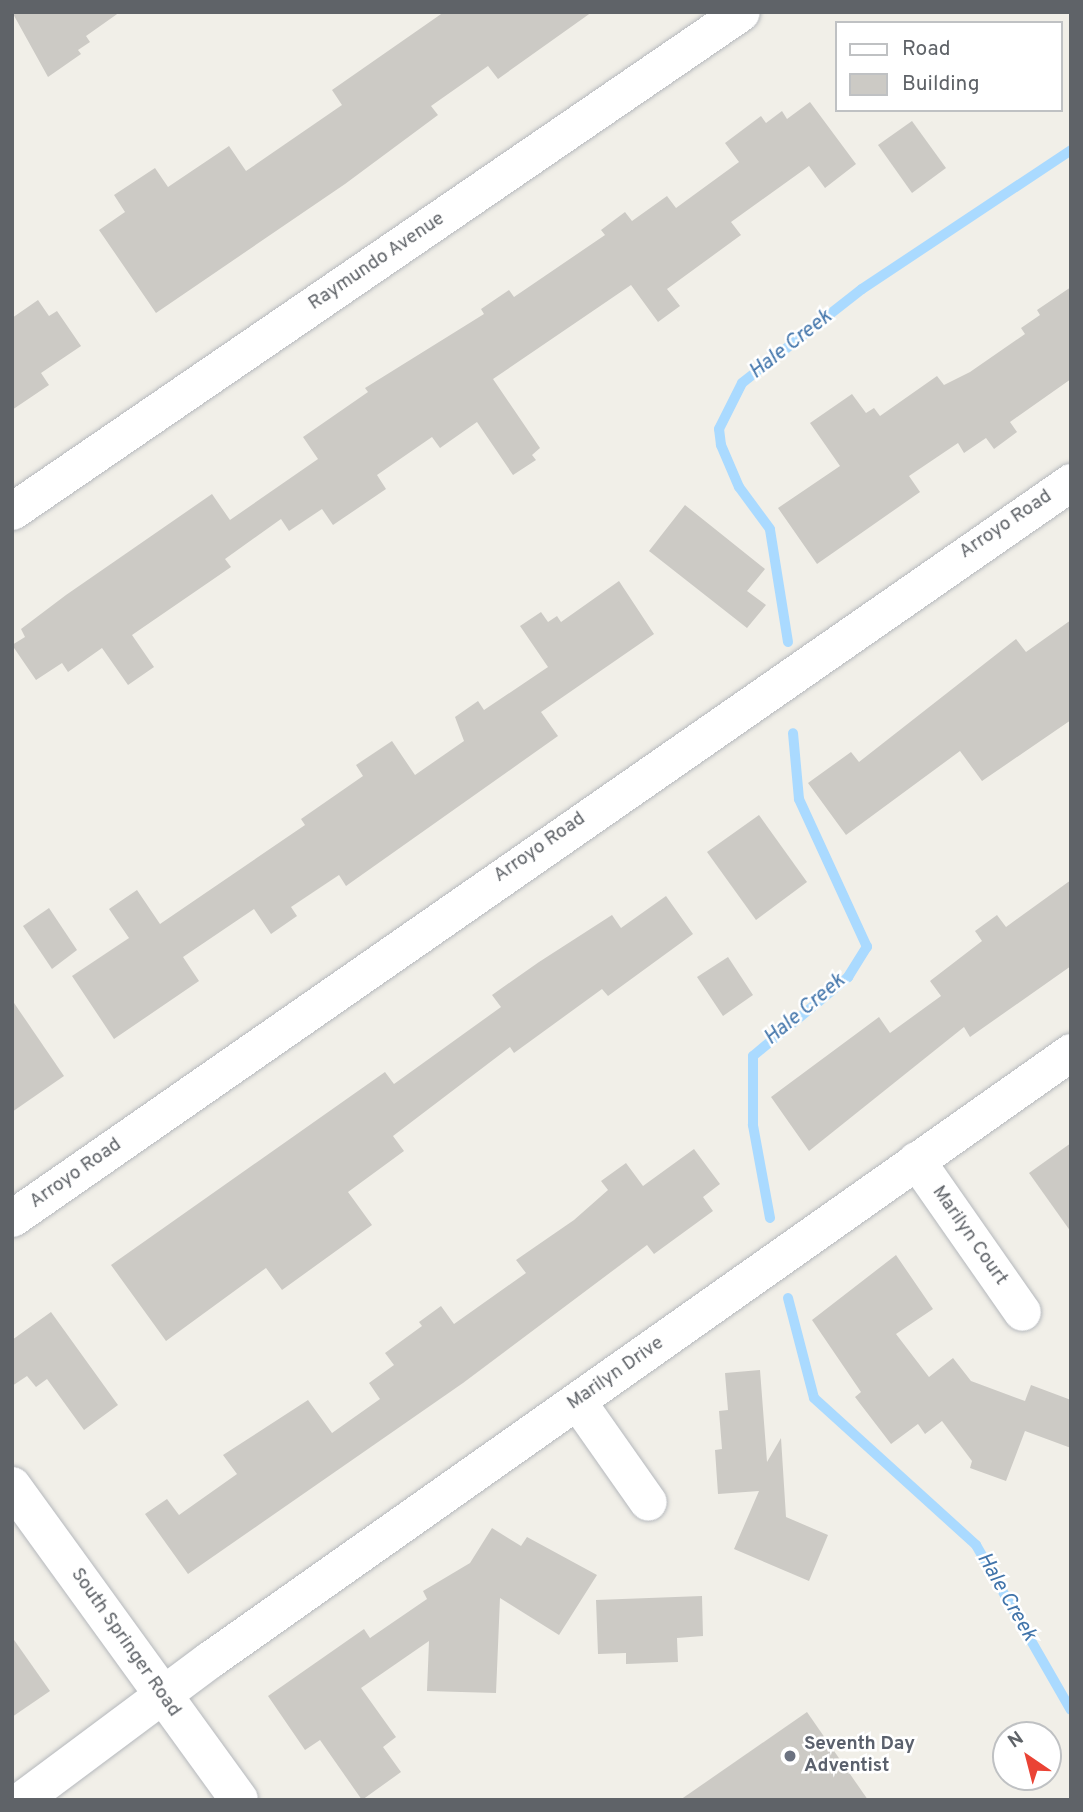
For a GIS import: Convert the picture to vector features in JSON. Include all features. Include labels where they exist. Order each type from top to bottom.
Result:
[{"type":"street","name":"Raymundo Avenue","points":[[12,511],[741,12]]},
{"type":"street","name":"Arroyo Road","points":[[12,1218],[1071,482]]},
{"type":"street","name":"Marilyn Drive","points":[[21,1800],[162,1696],[1071,1052]]},
{"type":"street","name":"Marilyn Court","points":[[916,1160],[1022,1312]]},
{"type":"street","points":[[577,1401],[648,1502]]},
{"type":"street","name":"South Springer Road","points":[[12,1486],[239,1800]]},
{"type":"building","points":[[12,12],[120,12],[86,36],[90,42],[78,50],[81,54],[48,77]]},
{"type":"building","points":[[444,12],[592,12],[498,79],[488,66],[431,106],[438,115],[345,184],[156,313],[99,230],[125,212],[114,195],[155,168],[168,187],[229,146],[246,171],[342,105],[332,90]]},
{"type":"building","points":[[810,102],[856,164],[825,188],[809,166],[731,222],[741,235],[667,289],[680,306],[658,322],[631,285],[493,379],[540,448],[532,455],[536,460],[513,475],[477,422],[440,448],[432,437],[377,475],[386,489],[333,525],[322,509],[289,531],[281,519],[225,559],[231,567],[132,635],[154,667],[128,685],[102,648],[68,672],[62,663],[36,680],[12,645],[25,637],[21,629],[66,595],[212,494],[230,520],[318,459],[303,437],[368,392],[365,388],[484,314],[481,309],[509,290],[514,297],[605,235],[601,230],[625,212],[632,221],[667,196],[676,208],[739,162],[725,143],[761,116],[766,123],[782,111],[787,119]]},
{"type":"building","points":[[912,121],[946,168],[912,193],[878,145]]},
{"type":"building","points":[[1071,287],[1071,379],[1010,422],[1017,432],[994,449],[986,438],[964,453],[958,443],[909,476],[920,492],[817,564],[778,508],[840,466],[810,423],[852,394],[866,413],[874,408],[880,416],[937,376],[944,385],[970,372],[1025,334],[1021,328],[1040,315],[1037,310]]},
{"type":"building","points":[[38,300],[49,316],[57,311],[81,346],[41,373],[49,385],[12,410],[12,318]]},
{"type":"building","points":[[685,505],[765,569],[747,591],[766,605],[747,628],[649,551]]},
{"type":"building","points":[[619,581],[654,634],[541,712],[558,736],[346,886],[339,875],[291,907],[297,916],[271,934],[254,909],[183,957],[199,981],[114,1039],[72,976],[129,938],[109,909],[137,890],[160,924],[305,825],[301,819],[363,776],[356,765],[392,741],[415,775],[464,741],[455,717],[478,701],[484,710],[548,667],[520,626],[541,612],[548,622],[557,616],[561,622]]},
{"type":"building","points":[[1071,620],[1071,720],[982,781],[960,751],[846,835],[808,783],[851,752],[859,762],[1016,639],[1026,652]]},
{"type":"building","points":[[759,815],[807,882],[756,920],[707,852]]},
{"type":"building","points":[[1071,880],[1071,966],[970,1037],[964,1027],[809,1151],[771,1097],[879,1017],[890,1033],[941,996],[930,981],[982,941],[975,931],[997,915],[1006,927]]},
{"type":"building","points":[[666,896],[693,934],[608,996],[602,989],[514,1053],[510,1047],[393,1136],[404,1151],[348,1192],[372,1225],[282,1290],[266,1268],[166,1341],[111,1265],[385,1072],[394,1084],[501,1007],[492,995],[539,962],[612,915],[621,928]]},
{"type":"building","points":[[49,908],[77,950],[52,969],[23,926]]},
{"type":"building","points":[[728,957],[753,995],[723,1016],[697,977]]},
{"type":"building","points":[[12,1000],[64,1076],[12,1112]]},
{"type":"building","points":[[1071,1143],[1071,1232],[1029,1173]]},
{"type":"building","points":[[694,1149],[720,1184],[703,1197],[713,1211],[654,1254],[647,1245],[463,1383],[188,1574],[145,1514],[167,1499],[179,1515],[237,1474],[223,1455],[308,1400],[332,1433],[380,1399],[369,1383],[394,1365],[385,1353],[422,1326],[419,1322],[441,1306],[454,1324],[526,1273],[516,1260],[574,1220],[608,1190],[601,1181],[626,1163],[643,1186]]},
{"type":"building","points":[[896,1255],[933,1309],[896,1334],[929,1377],[953,1358],[971,1381],[1025,1401],[1031,1385],[1071,1400],[1071,1448],[1025,1431],[1006,1481],[970,1468],[972,1461],[942,1421],[925,1434],[918,1424],[891,1444],[855,1397],[861,1392],[812,1320]]},
{"type":"building","points":[[51,1312],[118,1405],[84,1430],[47,1379],[36,1387],[27,1376],[12,1386],[12,1340]]},
{"type":"building","points":[[760,1370],[767,1462],[781,1438],[786,1517],[828,1535],[809,1581],[734,1549],[759,1491],[718,1494],[715,1450],[722,1449],[719,1411],[728,1410],[725,1373]]},
{"type":"building","points":[[492,1528],[521,1546],[527,1537],[597,1575],[559,1635],[500,1598],[496,1693],[427,1691],[429,1641],[361,1688],[396,1737],[383,1747],[401,1772],[362,1800],[320,1740],[305,1750],[268,1696],[364,1629],[370,1638],[427,1599],[423,1591],[470,1563]]},
{"type":"building","points":[[702,1596],[703,1636],[677,1638],[678,1662],[626,1664],[626,1653],[598,1654],[596,1600]]},
{"type":"building","points":[[12,1637],[50,1691],[12,1717]]},
{"type":"building","name":"Seventh Day Adventist","points":[[807,1712],[868,1800],[680,1800]]},
{"type":"waterway","name":"Hale Creek","points":[[788,642],[770,529],[739,487],[721,445],[719,429],[742,383],[862,289],[1071,150]]},
{"type":"waterway","name":"Hale Creek","points":[[770,1218],[753,1125],[753,1056],[848,977],[867,947],[799,799],[793,733]]},
{"type":"waterway","name":"Hale Creek","points":[[788,1298],[814,1398],[976,1545],[1071,1710]]},
{"type":"place","name":"Seventh Day Adventist","points":[[790,1756]]}]
